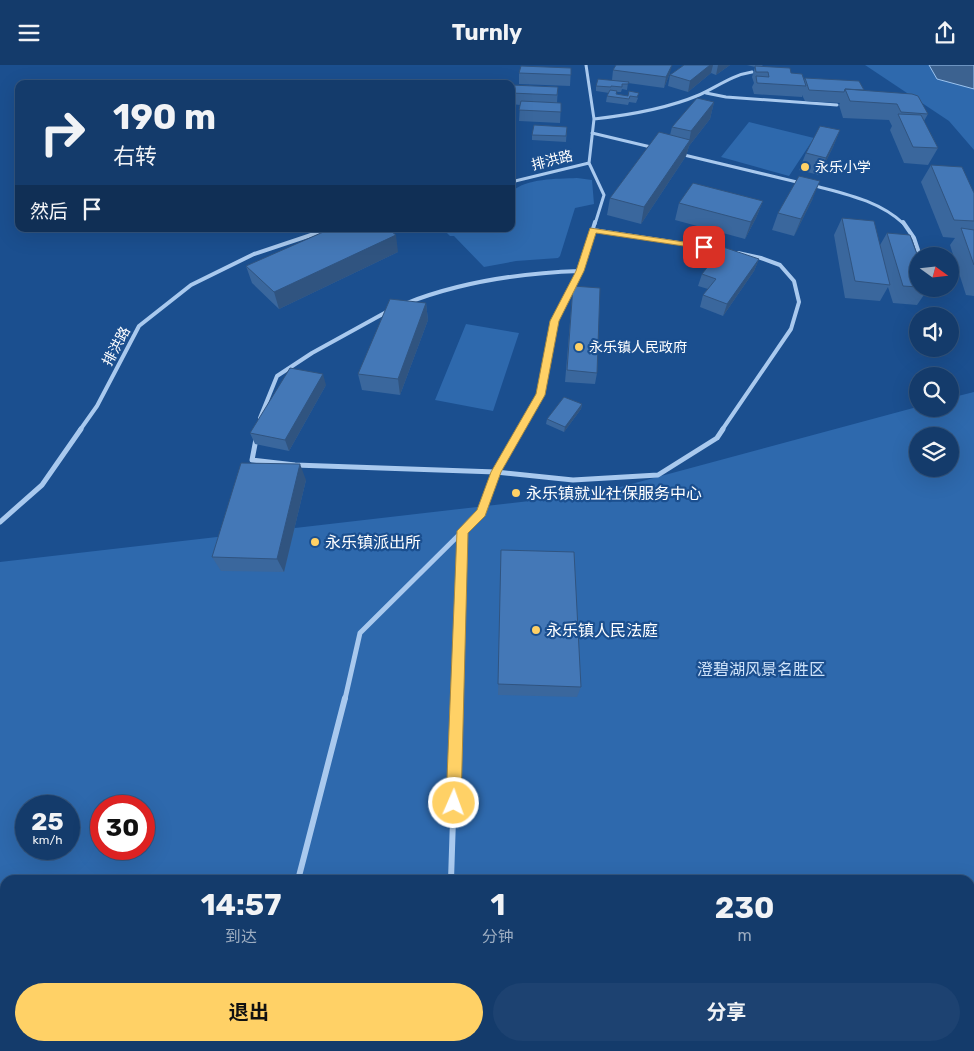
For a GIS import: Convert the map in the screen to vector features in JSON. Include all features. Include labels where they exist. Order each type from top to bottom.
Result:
[{"type":"street","name":"排洪路","points":[[515,181],[589,163],[594,119],[586,65]]},
{"type":"street","points":[[594,119],[646,112],[706,93],[722,83],[752,72]]},
{"type":"street","points":[[706,93],[726,97],[838,105]]},
{"type":"street","points":[[592,133],[659,149]]},
{"type":"street","points":[[678,153],[876,203],[897,215],[908,226],[916,247]]},
{"type":"street","points":[[299,875],[336,739],[360,633],[481,513],[496,472],[540,395],[554,321],[580,271],[604,195],[589,163]]},
{"type":"street","points":[[256,433],[252,460],[295,465],[496,472],[573,480],[658,475],[717,438],[791,329],[799,302],[794,281],[780,265],[761,258],[723,250],[593,230]]},
{"type":"street","name":"排洪路","points":[[0,522],[42,485],[97,406],[139,326],[191,285],[254,254],[320,232]]},
{"type":"street","points":[[258,425],[277,376],[312,353],[375,317],[422,296],[475,280],[524,273],[580,271]]},
{"type":"street","points":[[451,875],[462,531]]},
{"type":"green space","points":[[865,65],[974,65],[974,150],[949,121]]},
{"type":"green space","points":[[749,122],[814,138],[789,176],[721,157]]},
{"type":"green space","points":[[577,178],[592,180],[594,204],[575,208],[558,258],[516,261],[484,267],[454,236],[450,236],[446,232],[515,232],[515,189],[525,184],[551,179]]},
{"type":"green space","points":[[466,324],[519,333],[493,411],[435,400]]},
{"type":"green space","name":"澄碧湖风景名胜区","points":[[974,392],[974,875],[0,875],[0,562],[598,493],[909,409],[909,417],[959,417],[959,396]]},
{"type":"shaded area","points":[[929,65],[974,65],[974,89],[937,79]]},
{"type":"building","points":[[616,65],[672,65],[666,77],[613,70]]},
{"type":"building","points":[[684,65],[710,65],[690,81],[670,75]]},
{"type":"building","points":[[521,66],[571,68],[571,75],[519,73]]},
{"type":"building","points":[[755,66],[790,68],[791,73],[802,74],[806,86],[757,83],[756,76],[769,77],[768,72],[756,72]]},
{"type":"building","points":[[805,78],[859,81],[864,90],[845,89],[844,92],[809,90]]},
{"type":"building","points":[[598,79],[629,82],[628,84],[622,84],[622,87],[596,86]]},
{"type":"building","points":[[515,85],[558,87],[557,95],[515,93]]},
{"type":"building","points":[[845,89],[912,94],[918,96],[928,114],[901,112],[897,104],[850,101]]},
{"type":"building","points":[[610,90],[617,91],[616,94],[628,96],[629,91],[639,93],[637,97],[630,96],[629,99],[607,96]]},
{"type":"building","points":[[697,98],[714,102],[691,131],[672,127]]},
{"type":"building","points":[[521,101],[561,103],[561,112],[519,110]]},
{"type":"building","points":[[898,114],[921,115],[938,148],[913,147]]},
{"type":"building","points":[[534,125],[567,127],[566,136],[532,135]]},
{"type":"building","points":[[820,126],[840,130],[826,158],[806,153]]},
{"type":"building","points":[[659,132],[690,140],[644,207],[610,198]]},
{"type":"building","points":[[931,165],[962,167],[974,193],[974,221],[954,220]]},
{"type":"building","points":[[799,176],[820,181],[801,219],[778,213]]},
{"type":"building","points":[[693,183],[763,201],[751,222],[679,203]]},
{"type":"building","points":[[842,218],[874,221],[890,285],[855,281]]},
{"type":"building","points":[[961,228],[974,230],[974,265]]},
{"type":"building","points":[[323,232],[392,232],[396,235],[274,292],[246,266]]},
{"type":"building","points":[[887,233],[910,235],[914,247],[909,247],[909,286],[903,286]]},
{"type":"building","points":[[723,247],[759,259],[727,304],[703,295],[716,279],[702,274]]},
{"type":"building","points":[[573,286],[600,288],[597,373],[567,370]]},
{"type":"building","points":[[390,299],[426,303],[398,379],[358,374]]},
{"type":"building","points":[[290,368],[323,374],[285,440],[250,433]]},
{"type":"building","points":[[564,397],[582,404],[565,427],[547,419]]},
{"type":"building","points":[[241,463],[300,464],[277,559],[212,557]]},
{"type":"building","name":"永乐镇人民法庭","points":[[501,550],[574,552],[581,687],[498,684]]},
{"type":"place","name":"永乐小学","points":[[805,167]]},
{"type":"place","name":"永乐镇人民政府","points":[[579,347]]},
{"type":"place","name":"永乐镇就业社保服务中心","points":[[516,493]]},
{"type":"place","name":"永乐镇派出所","points":[[315,542]]},
{"type":"place","name":"永乐镇人民法庭","points":[[536,630]]},
{"type":"route","points":[[454,803],[462,531],[481,513],[496,472],[540,395],[554,321],[580,271],[593,230],[704,247]]}]
